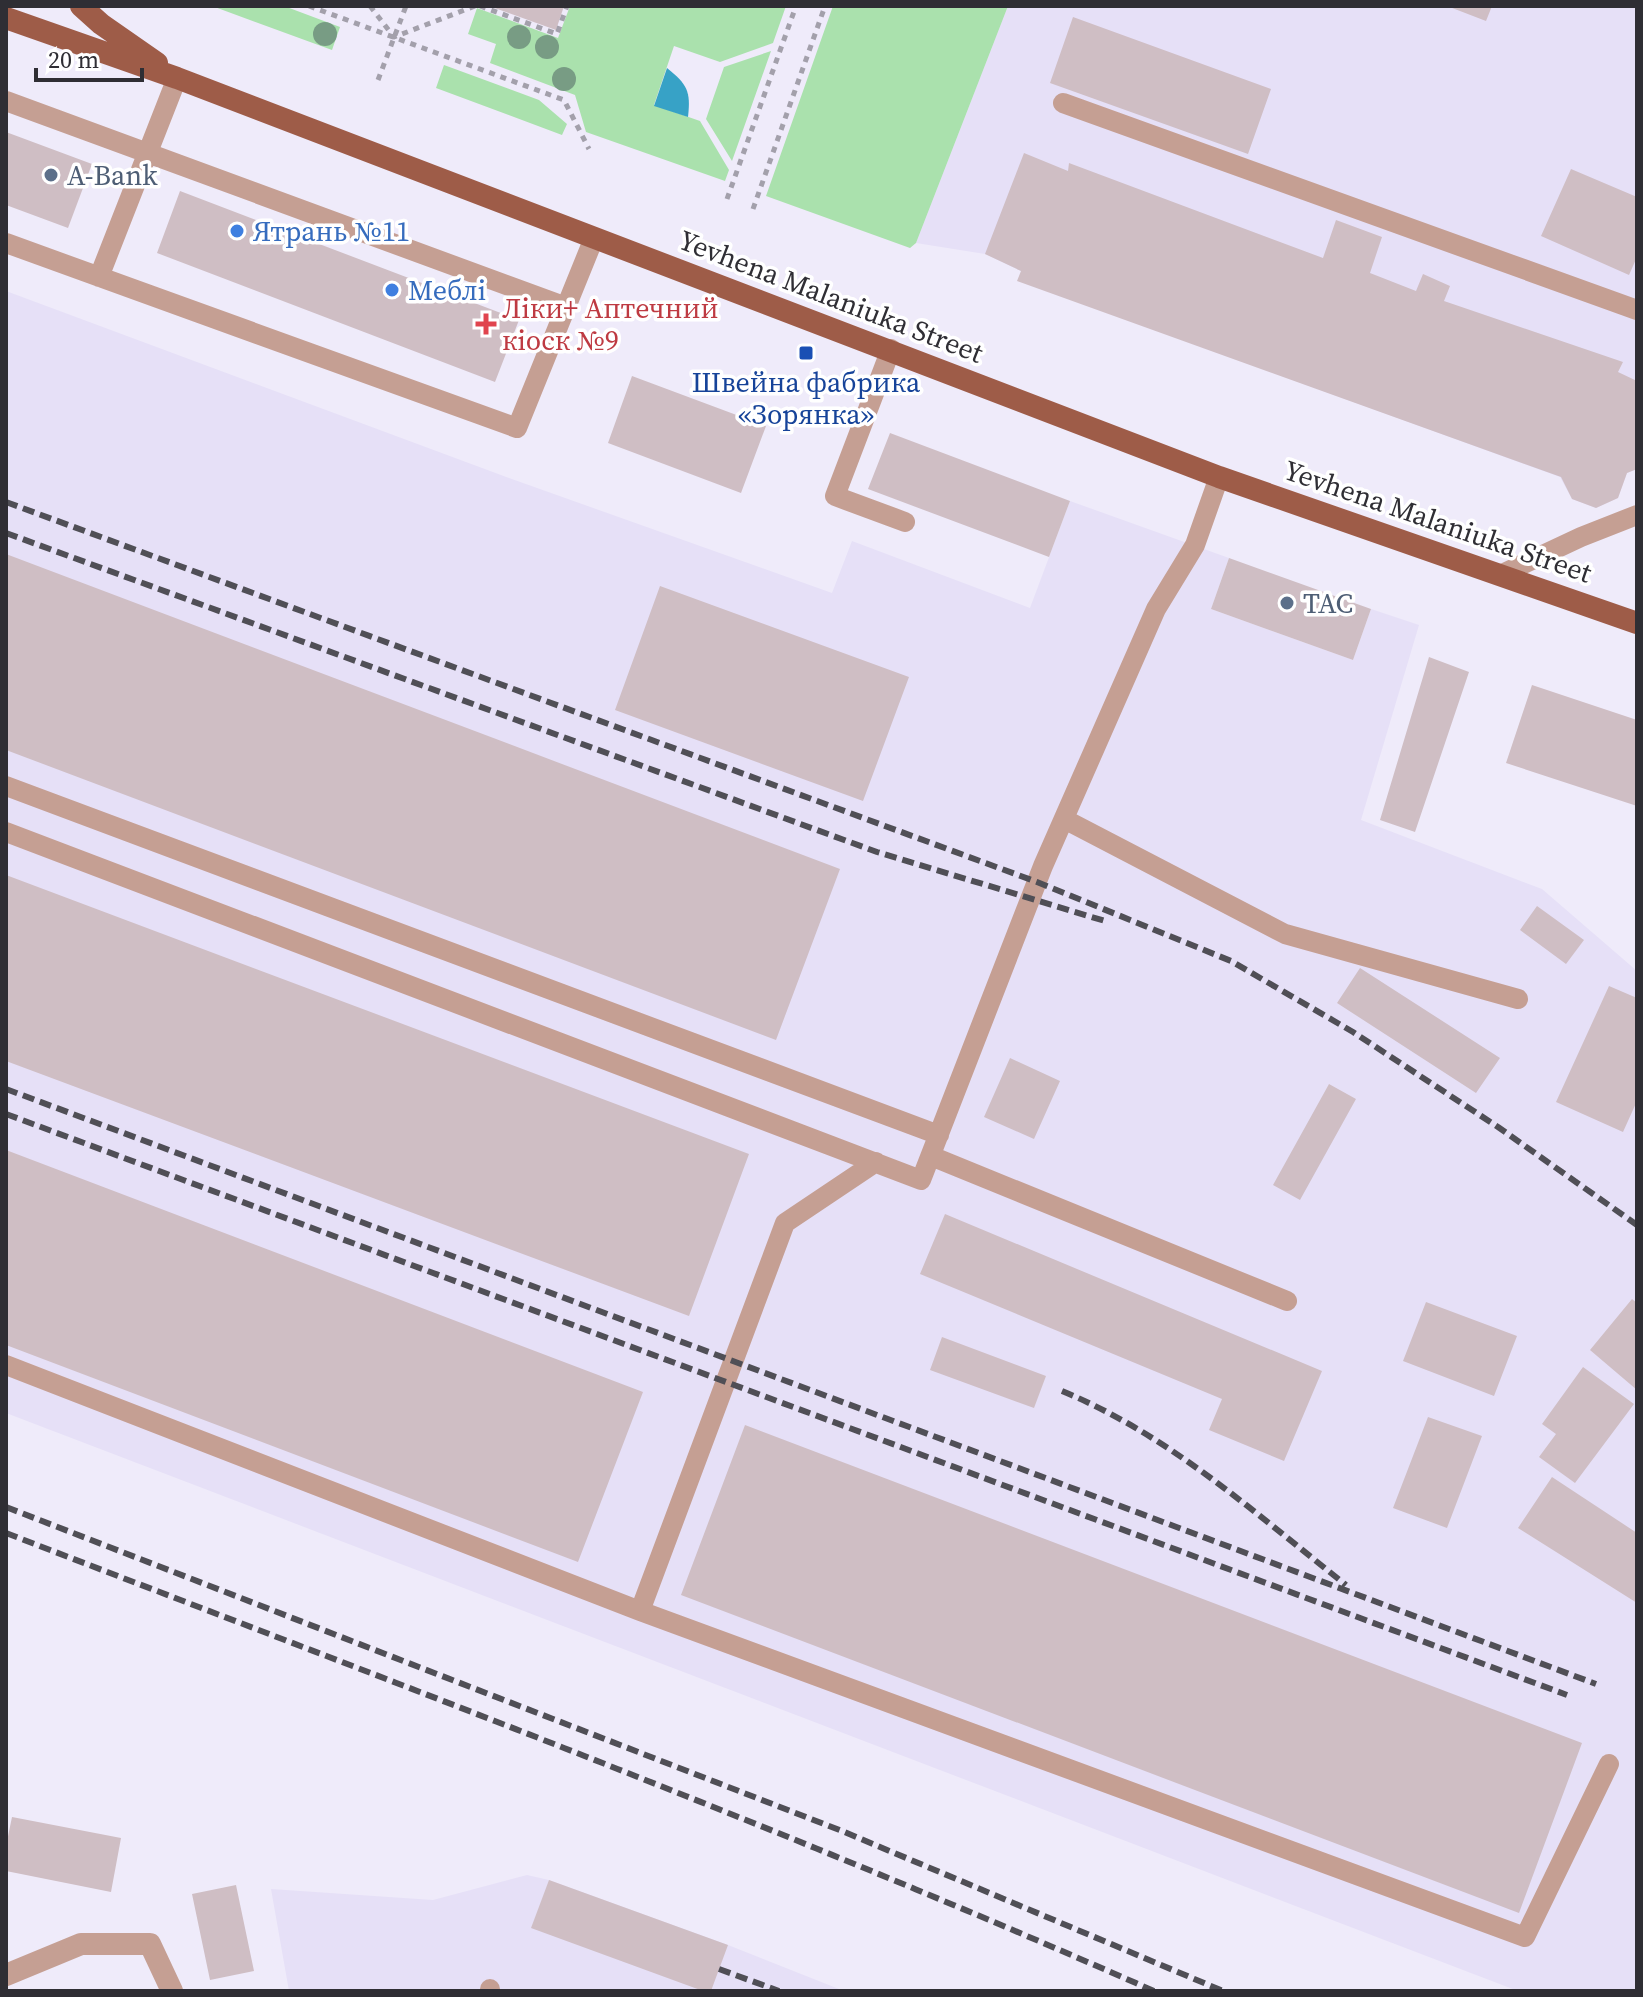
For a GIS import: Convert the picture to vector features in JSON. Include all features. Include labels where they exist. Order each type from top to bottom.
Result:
[{"type":"main road","points":[[81,6],[177,78]]},
{"type":"main road","name":"Yevhena Malaniuka Street","points":[[6,18],[177,78],[1219,477],[1637,623]]},
{"type":"street","points":[[6,1975],[81,1944],[150,1944],[172,1991]]},
{"type":"lane","points":[[99,277],[177,78]]},
{"type":"lane","points":[[6,101],[566,307]]},
{"type":"lane","points":[[1063,103],[1637,310]]},
{"type":"lane","points":[[6,243],[517,428],[594,238]]},
{"type":"lane","points":[[891,349],[835,496],[905,522]]},
{"type":"lane","points":[[6,832],[921,1180],[1043,866],[1156,609],[1195,545],[1219,477]]},
{"type":"lane","points":[[1502,574],[1637,515]]},
{"type":"lane","points":[[6,786],[939,1135]]},
{"type":"lane","points":[[1064,819],[1285,934],[1518,999]]},
{"type":"lane","points":[[931,1156],[1287,1301]]},
{"type":"lane","points":[[640,1611],[785,1223],[876,1162]]},
{"type":"lane","points":[[6,1365],[640,1611],[1525,1937],[1609,1764]]},
{"type":"path","points":[[309,6],[564,100],[589,149]]},
{"type":"path","points":[[370,6],[394,37]]},
{"type":"path","points":[[378,80],[406,6]]},
{"type":"path","points":[[394,37],[478,6],[557,34],[567,6]]},
{"type":"path","points":[[727,199],[796,6]]},
{"type":"path","points":[[753,209],[825,6]]},
{"type":"shaded area","points":[[1008,6],[1637,6],[1637,469],[1627,473],[1618,498],[1596,508],[1572,499],[1560,477],[1062,296],[985,254],[916,243]]},
{"type":"shaded area","points":[[6,291],[509,478],[832,593],[852,541],[1030,608],[1070,501],[1229,558],[1211,609],[1353,660],[1371,609],[1419,625],[1361,820],[1542,889],[1637,971],[1637,1991],[1518,1991],[6,1413]]},
{"type":"shaded area","points":[[527,1875],[549,1880],[728,1945],[844,1991],[289,1991],[271,1889],[433,1900]]},
{"type":"green space","points":[[212,6],[284,6],[340,27],[332,50]]},
{"type":"green space","points":[[570,6],[786,6],[773,43],[720,62],[674,46],[654,105],[700,121],[729,170],[725,181],[586,132],[575,95],[490,63],[496,44],[468,34],[477,8],[558,38]]},
{"type":"green space","points":[[833,6],[1008,6],[916,243],[910,248],[766,196]]},
{"type":"green space","points":[[771,51],[732,161],[706,119],[724,67]]},
{"type":"green space","points":[[444,65],[539,100],[567,124],[562,135],[436,88]]},
{"type":"water","points":[[667,68],[686,89],[688,117],[654,106]]},
{"type":"building","points":[[489,6],[564,6],[556,30]]},
{"type":"building","points":[[1447,6],[1492,6],[1486,21]]},
{"type":"building","points":[[1073,17],[1271,89],[1248,154],[1050,83]]},
{"type":"building","points":[[6,132],[92,164],[68,228],[6,205]]},
{"type":"building","points":[[1024,153],[1068,171],[1069,163],[1323,258],[1336,220],[1382,237],[1370,273],[1416,291],[1423,274],[1450,286],[1444,301],[1623,362],[1618,372],[1637,381],[1637,469],[1627,473],[1618,498],[1596,508],[1572,499],[1561,477],[1017,281],[1021,271],[985,254]]},
{"type":"building","points":[[1571,169],[1637,197],[1637,257],[1629,275],[1541,236]]},
{"type":"building","points":[[180,191],[519,320],[495,382],[157,253]]},
{"type":"building","points":[[632,376],[766,426],[741,493],[608,443]]},
{"type":"building","points":[[890,433],[1070,501],[1049,557],[868,489]]},
{"type":"building","points":[[6,554],[840,869],[776,1040],[6,750]]},
{"type":"building","points":[[1229,558],[1371,609],[1353,660],[1211,609]]},
{"type":"building","points":[[660,586],[909,677],[863,801],[615,710]]},
{"type":"building","points":[[1429,657],[1469,672],[1415,832],[1380,820]]},
{"type":"building","points":[[1532,685],[1637,720],[1637,806],[1506,763]]},
{"type":"building","points":[[6,875],[749,1154],[689,1316],[6,1061]]},
{"type":"building","points":[[1537,906],[1584,940],[1566,964],[1520,930]]},
{"type":"building","points":[[1360,968],[1500,1058],[1476,1093],[1337,1003]]},
{"type":"building","points":[[1609,986],[1637,998],[1637,1101],[1623,1132],[1556,1102]]},
{"type":"building","points":[[1010,1058],[1060,1081],[1034,1139],[984,1117]]},
{"type":"building","points":[[1329,1084],[1356,1099],[1300,1200],[1273,1185]]},
{"type":"building","points":[[6,1150],[643,1392],[578,1562],[6,1345]]},
{"type":"building","points":[[945,1214],[1322,1371],[1284,1461],[1209,1430],[1222,1399],[920,1274]]},
{"type":"building","points":[[1632,1299],[1637,1303],[1637,1390],[1590,1350]]},
{"type":"building","points":[[1426,1302],[1517,1336],[1494,1396],[1403,1361]]},
{"type":"building","points":[[942,1337],[1046,1376],[1034,1408],[930,1370]]},
{"type":"building","points":[[1583,1367],[1634,1404],[1575,1483],[1539,1457],[1556,1434],[1542,1424]]},
{"type":"building","points":[[1428,1417],[1482,1436],[1447,1528],[1393,1508]]},
{"type":"building","points":[[745,1425],[1582,1743],[1519,1913],[681,1595]]},
{"type":"building","points":[[1552,1477],[1637,1533],[1637,1603],[1518,1528]]},
{"type":"building","points":[[12,1817],[121,1838],[111,1892],[6,1871],[6,1846]]},
{"type":"building","points":[[549,1880],[728,1945],[711,1991],[703,1991],[531,1928]]},
{"type":"building","points":[[236,1885],[254,1971],[210,1980],[192,1894]]},
{"type":"railway","points":[[6,502],[1037,882],[1231,961],[1353,1032],[1498,1127],[1637,1225]]},
{"type":"railway","points":[[6,533],[877,852],[1105,921]]},
{"type":"railway","points":[[6,1089],[1596,1684]]},
{"type":"railway","points":[[6,1114],[1567,1695]]},
{"type":"railway","points":[[1062,1391],[1101,1409],[1175,1453],[1346,1585]]},
{"type":"railway","points":[[6,1507],[842,1831],[1223,1991]]},
{"type":"railway","points":[[6,1533],[726,1812],[1154,1991]]},
{"type":"railway","points":[[719,1969],[779,1991]]},
{"type":"place","name":"A-Bank","points":[[51,175]]},
{"type":"place","name":"Ятрань №11","points":[[237,231]]},
{"type":"place","name":"Меблі","points":[[392,290]]},
{"type":"place","name":"Ліки+ Аптечний кіоск №9","points":[[486,324]]},
{"type":"place","name":"Швейна фабрика «Зорянка»","points":[[806,353]]},
{"type":"place","name":"ТАС","points":[[1287,603]]}]
